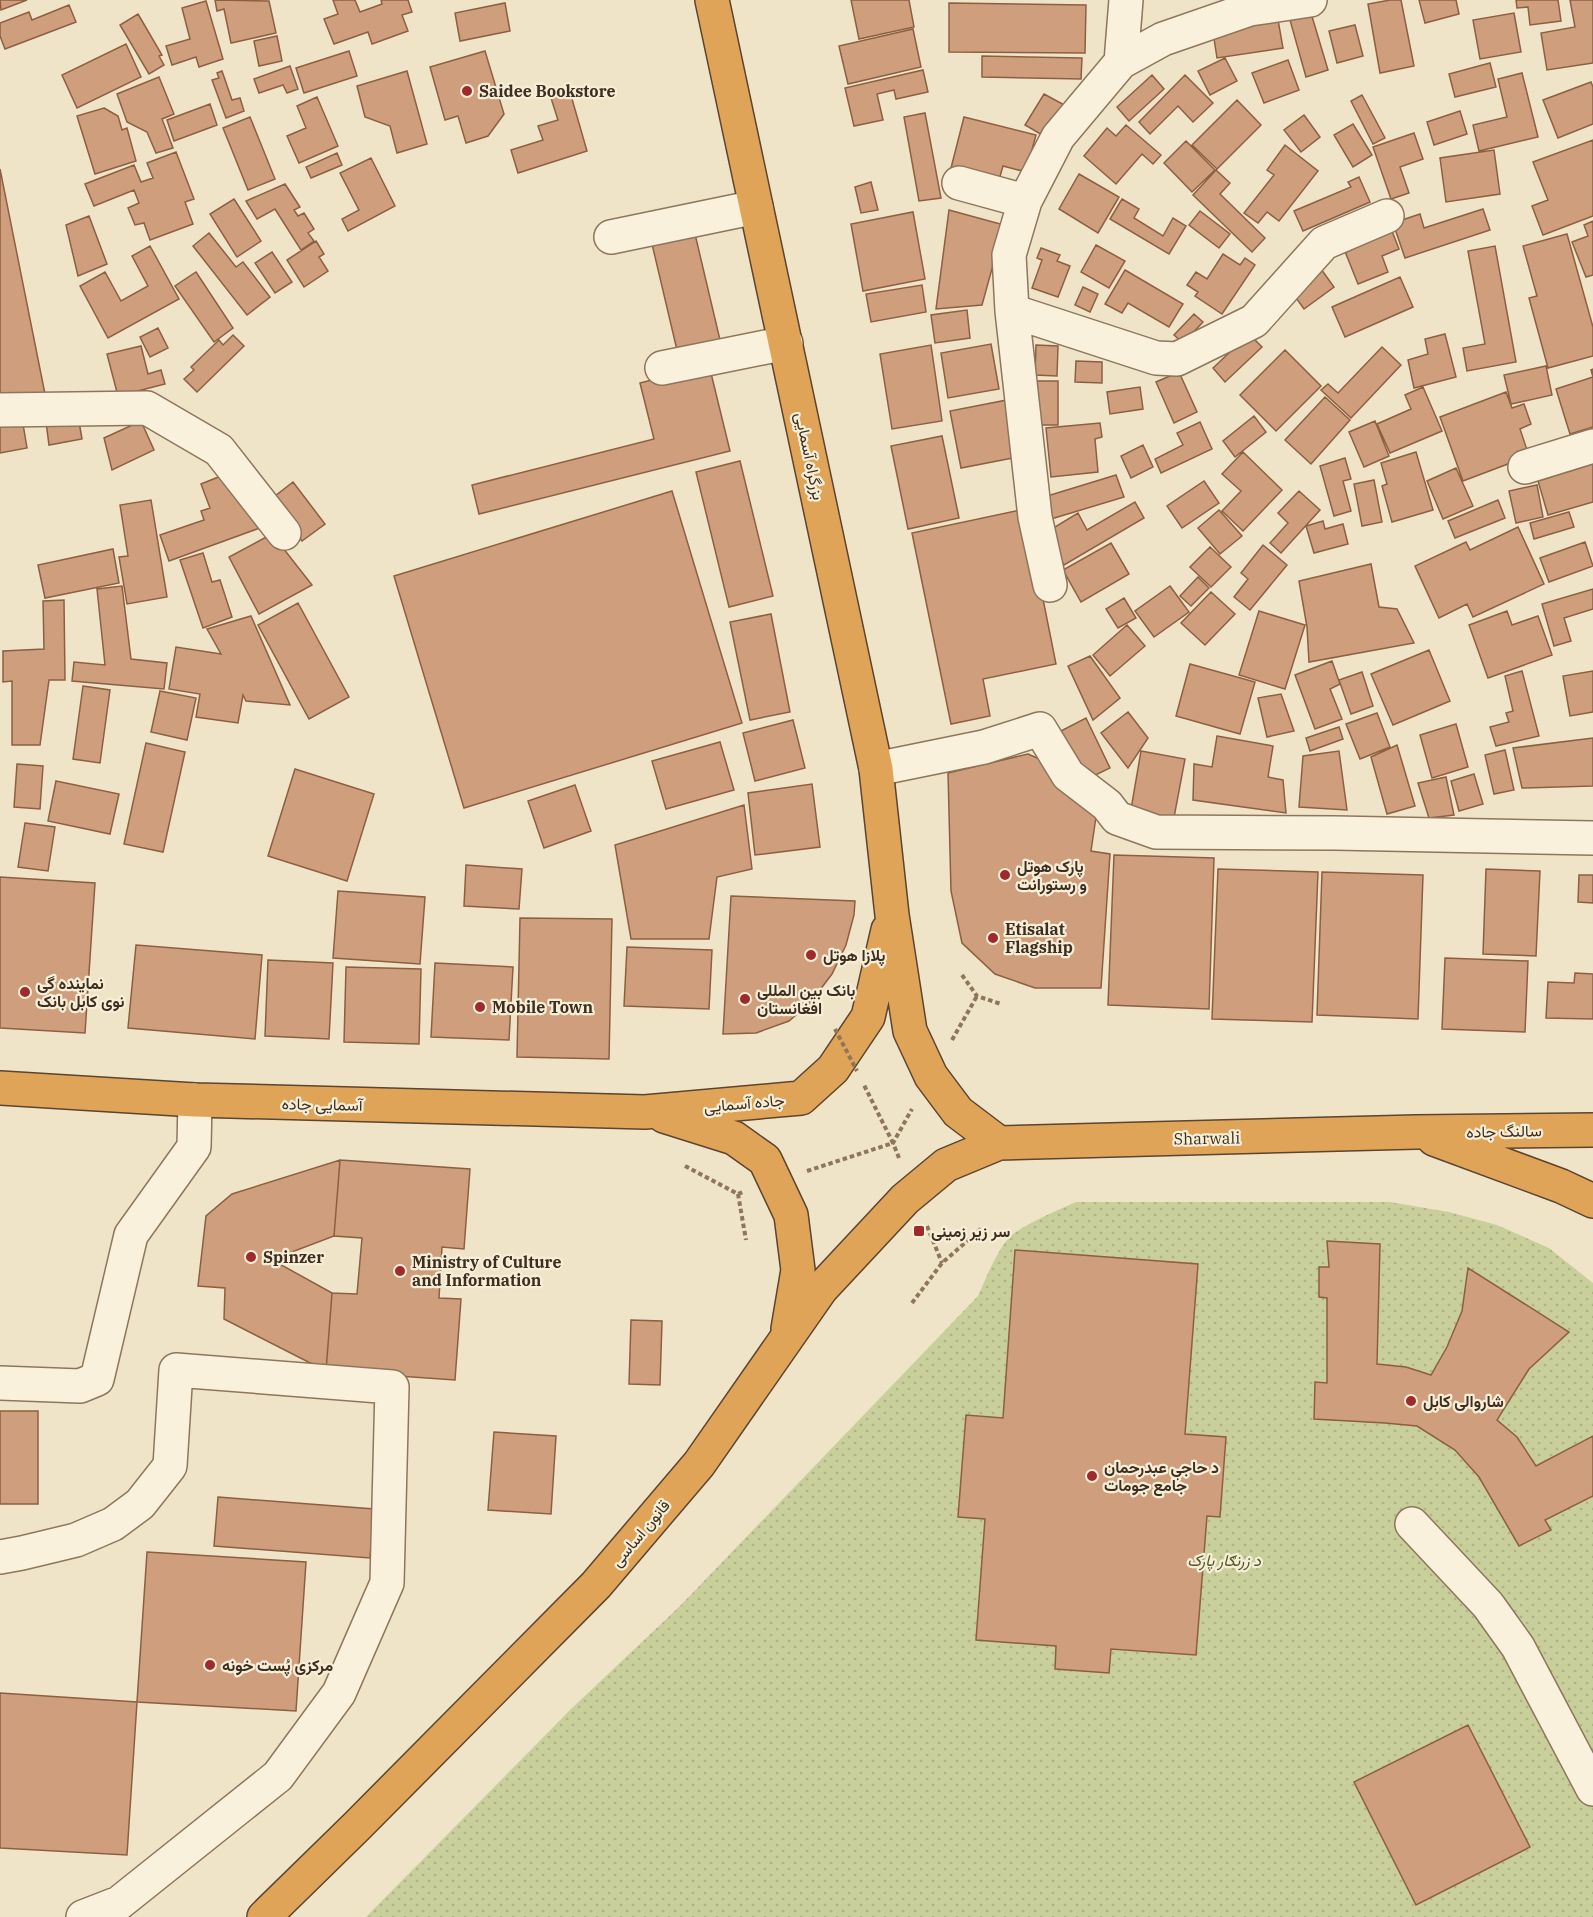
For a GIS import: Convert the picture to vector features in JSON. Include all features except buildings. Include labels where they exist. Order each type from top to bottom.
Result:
[{"type":"highway","name":"بزرگراه آسمایی","points":[[712,0],[876,770],[892,915]]},
{"type":"highway","name":"جاده آسمایی","points":[[645,1112],[801,1098],[833,1069],[868,1017],[892,915]]},
{"type":"highway","points":[[892,915],[910,1031],[931,1076],[958,1112],[999,1143]]},
{"type":"highway","name":"آسمایی جاده","points":[[0,1088],[195,1100],[645,1112]]},
{"type":"highway","points":[[645,1112],[675,1118],[734,1138],[765,1160],[791,1215],[798,1270],[786,1341]]},
{"type":"highway","name":"سالنگ جاده","points":[[1416,1132],[1593,1130]]},
{"type":"highway","points":[[1416,1132],[1561,1186],[1593,1201]]},
{"type":"highway","name":"Sharwali","points":[[999,1143],[1416,1132]]},
{"type":"highway","name":"قانون اساسی","points":[[264,1917],[596,1585],[699,1464],[821,1289],[905,1199],[946,1165],[999,1143]]},
{"type":"street","points":[[1121,62],[1126,0]]},
{"type":"street","points":[[1050,585],[1035,518],[1012,311],[1009,255],[1025,201],[1058,137],[1121,62],[1162,39],[1250,9],[1310,0]]},
{"type":"street","points":[[959,183],[1025,201]]},
{"type":"street","points":[[611,237],[756,207]]},
{"type":"street","points":[[1012,311],[1156,358],[1178,359],[1254,321],[1324,243],[1387,216]]},
{"type":"street","points":[[662,368],[786,343]]},
{"type":"street","points":[[0,410],[147,408],[219,450],[284,533]]},
{"type":"street","points":[[1525,467],[1593,446]]},
{"type":"street","points":[[876,770],[984,747],[1040,729],[1068,775],[1107,805],[1117,818],[1156,832],[1335,832],[1593,838]]},
{"type":"street","points":[[0,1383],[80,1386],[97,1379],[131,1235],[194,1148],[195,1100]]},
{"type":"street","points":[[0,1557],[76,1540],[113,1524],[140,1504],[170,1466],[176,1370],[392,1387],[387,1583],[339,1693],[278,1776],[119,1903],[84,1917]]},
{"type":"street","points":[[1412,1524],[1488,1605],[1518,1647],[1593,1789]]},
{"type":"path","points":[[962,975],[977,996],[1001,1004]]},
{"type":"path","points":[[835,1029],[857,1071]]},
{"type":"path","points":[[685,1166],[738,1194],[893,1143],[862,1082]]},
{"type":"path","points":[[738,1194],[746,1240]]},
{"type":"path","points":[[912,1303],[942,1263],[982,1228]]},
{"type":"green space","name":"د زرنګار پارک","points":[[1076,1202],[1390,1202],[1449,1212],[1497,1225],[1549,1248],[1593,1283],[1593,1917],[366,1917],[571,1709],[680,1606],[978,1296],[997,1255],[1007,1240],[1035,1221]]},
{"type":"place","name":"Saidee Bookstore","points":[[467,91]]},
{"type":"place","name":"پارک هوتل و رستورانت","points":[[1005,875]]},
{"type":"place","name":"Etisalat Flagship","points":[[993,938]]},
{"type":"place","name":"پلازا هوتل","points":[[811,955]]},
{"type":"place","name":"نماینده گی نوی کابل بانک","points":[[25,992]]},
{"type":"place","name":"بانک بین المللی افغانستان","points":[[745,999]]},
{"type":"place","name":"Mobile Town","points":[[480,1007]]},
{"type":"place","name":"سر زیر زمینی","points":[[919,1231]]},
{"type":"place","name":"Spinzer","points":[[251,1257]]},
{"type":"place","name":"Ministry of Culture and Information","points":[[400,1271]]},
{"type":"place","name":"شاروالی کابل","points":[[1411,1401]]},
{"type":"place","name":"د حاجي عبدرحمان جامع جومات","points":[[1092,1476]]},
{"type":"place","name":"مرکزی پُست خونه","points":[[210,1665]]}]
